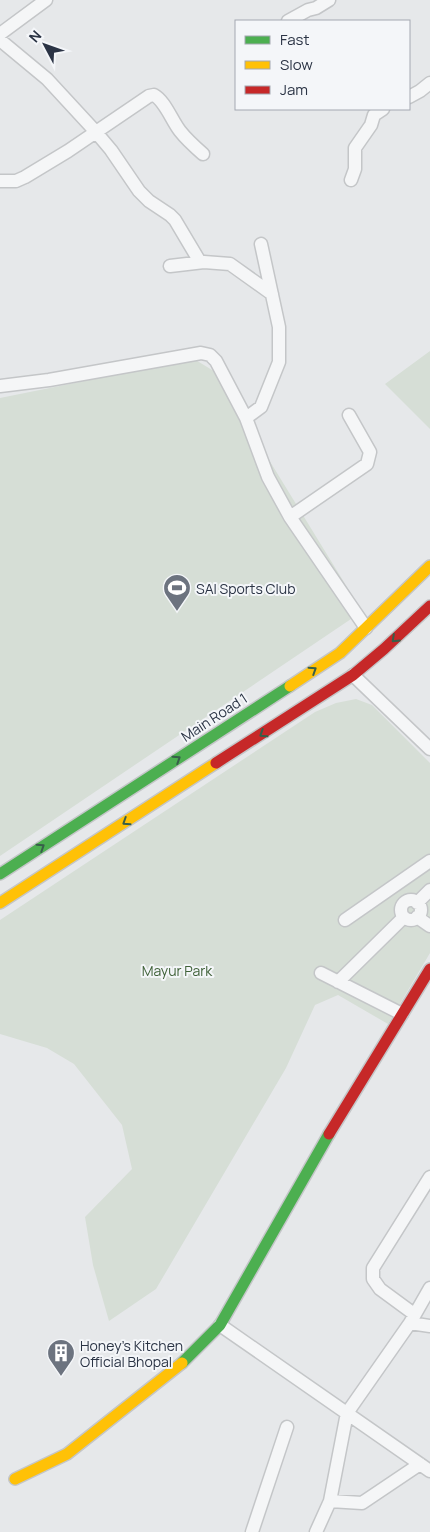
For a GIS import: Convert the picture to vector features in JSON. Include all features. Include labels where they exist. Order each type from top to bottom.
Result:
[{"type":"main road","name":"Main Road 1","points":[[0,874],[340,652],[430,566]]},
{"type":"main road","points":[[0,903],[353,675],[430,606]]},
{"type":"main road","points":[[15,1479],[67,1454],[187,1358],[220,1324],[338,1119],[430,969]]},
{"type":"street","points":[[0,34],[46,0]]},
{"type":"street","points":[[290,20],[329,0]]},
{"type":"street","points":[[0,40],[47,79],[95,131],[111,150],[140,192],[175,220],[200,262]]},
{"type":"street","points":[[410,96],[430,83]]},
{"type":"street","points":[[0,181],[16,181],[25,177],[68,151],[149,96],[154,95],[163,102],[172,120],[182,133],[203,154]]},
{"type":"street","points":[[352,180],[355,169],[355,148],[371,125],[374,115],[381,110]]},
{"type":"street","points":[[246,418],[261,407],[279,362],[279,327],[261,244]]},
{"type":"street","points":[[170,266],[200,262],[230,264],[272,294]]},
{"type":"street","points":[[0,386],[49,380],[201,353],[210,355],[216,361],[246,418],[268,477],[290,517],[366,628]]},
{"type":"street","points":[[290,517],[368,464],[370,452],[349,415]]},
{"type":"street","points":[[353,675],[430,749]]},
{"type":"street","points":[[345,920],[430,861]]},
{"type":"street","points":[[387,890],[410,920],[417,917],[420,910],[418,903]]},
{"type":"street","points":[[418,903],[430,890]]},
{"type":"street","points":[[338,982],[403,911],[407,901],[411,900],[418,903]]},
{"type":"street","points":[[417,917],[430,926]]},
{"type":"street","points":[[321,972],[402,1014]]},
{"type":"street","points":[[430,1177],[373,1268],[373,1279],[380,1289],[412,1318],[430,1326]]},
{"type":"street","points":[[316,1532],[330,1501],[347,1412],[412,1318],[430,1288]]},
{"type":"street","points":[[220,1324],[425,1467],[362,1503],[330,1501]]},
{"type":"street","points":[[252,1532],[288,1427]]},
{"type":"green space","points":[[430,351],[430,429],[385,384]]},
{"type":"green space","name":"SAI Sports Club","points":[[194,359],[217,373],[358,605],[351,619],[0,856],[0,398]]},
{"type":"green space","name":"Mayur Park","points":[[356,699],[372,705],[430,763],[430,953],[388,1024],[338,995],[315,1005],[286,1068],[156,1289],[109,1321],[93,1265],[85,1217],[132,1169],[122,1125],[74,1064],[47,1048],[0,1034],[0,920],[315,712],[336,703]]},
{"type":"traffic: fast","points":[[0,874],[290,686]]},
{"type":"traffic: fast","points":[[182,1363],[220,1325],[329,1134]]},
{"type":"traffic: slow","points":[[290,686],[340,653],[430,566]]},
{"type":"traffic: slow","points":[[0,903],[216,763]]},
{"type":"traffic: slow","points":[[15,1479],[67,1454],[182,1363]]},
{"type":"traffic: jam","points":[[216,763],[353,675],[430,606]]},
{"type":"traffic: jam","points":[[329,1134],[430,969]]},
{"type":"place","name":"SAI Sports Club","points":[[177,612]]},
{"type":"place","name":"Honey's Kitchen Official Bhopal","points":[[61,1377]]}]
